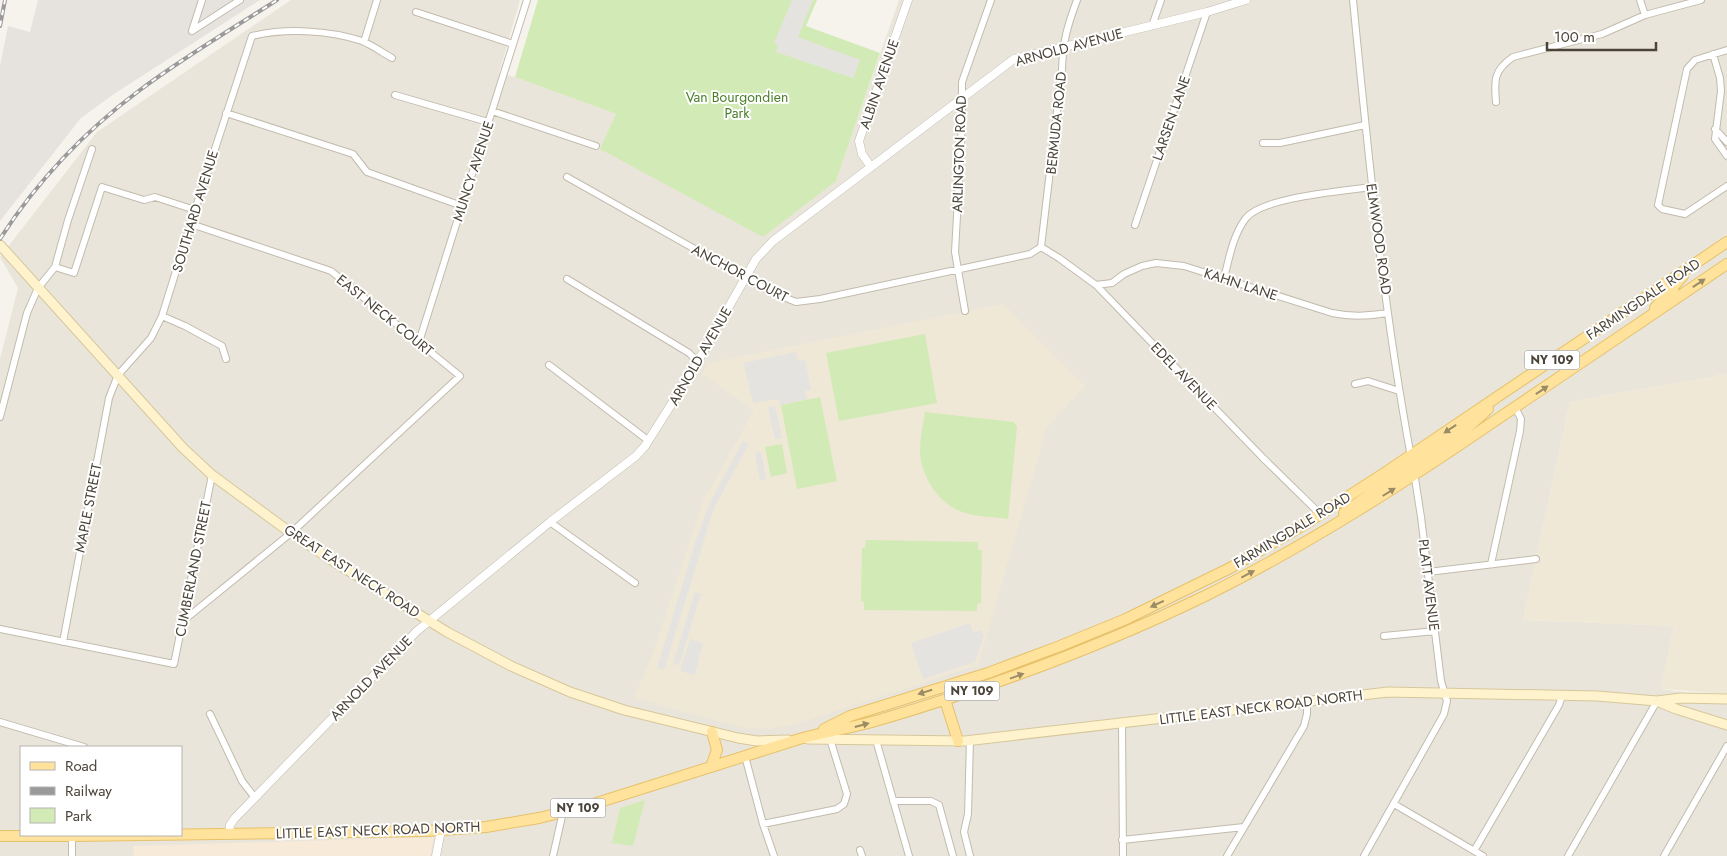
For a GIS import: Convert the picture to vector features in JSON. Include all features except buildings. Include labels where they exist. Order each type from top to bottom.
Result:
[{"type":"main road","name":"FARMINGDALE ROAD","points":[[814,735],[850,716],[1002,668],[1102,629],[1214,576],[1470,425],[1502,394],[1727,242]]},
{"type":"main road","name":"GREAT EAST NECK ROAD","points":[[0,245],[184,448],[212,475],[291,533],[366,583],[429,622],[506,664],[570,692],[624,710],[712,732],[751,740],[796,740]]},
{"type":"main road","points":[[1674,300],[1674,287],[1694,264]]},
{"type":"main road","name":"FARMINGDALE ROAD","points":[[796,740],[855,727],[945,700],[1062,659],[1225,586],[1327,530],[1414,476],[1727,264]]},
{"type":"main road","points":[[1644,320],[1664,297],[1664,285]]},
{"type":"main road","points":[[1327,530],[1343,514],[1412,460]]},
{"type":"main road","name":"LITTLE EAST NECK ROAD NORTH","points":[[796,740],[958,741],[1381,692],[1630,698],[1657,701],[1682,698],[1727,699]]},
{"type":"main road","points":[[945,700],[958,741]]},
{"type":"main road","points":[[1657,701],[1727,725]]},
{"type":"main road","points":[[711,767],[717,750],[712,732]]},
{"type":"main road","name":"NY 109","points":[[745,756],[796,740]]},
{"type":"main road","name":"LITTLE EAST NECK ROAD NORTH","points":[[182,835],[441,830],[498,825],[564,812],[745,756]]},
{"type":"main road","name":"LITTLE EAST NECK ROAD NORTH","points":[[0,836],[72,836]]},
{"type":"street","points":[[202,0],[192,31],[240,0]]},
{"type":"street","points":[[377,0],[364,42],[392,58]]},
{"type":"street","name":"MUNCY AVENUE","points":[[418,342],[527,0]]},
{"type":"street","name":"ALBIN AVENUE","points":[[870,166],[860,150],[860,141],[908,0]]},
{"type":"street","name":"ARLINGTON ROAD","points":[[965,311],[955,252],[962,124],[962,82],[991,0]]},
{"type":"street","name":"BERMUDA ROAD","points":[[1041,247],[1065,32],[1077,0]]},
{"type":"street","points":[[1152,26],[1161,0]]},
{"type":"street","name":"ARNOLD AVENUE","points":[[229,834],[233,820],[403,646],[429,622],[550,522],[636,456],[649,441],[698,362],[756,259],[769,245],[870,166],[1014,59],[1152,26],[1246,0]]},
{"type":"street","name":"ELMWOOD ROAD","points":[[1352,0],[1371,187],[1399,391],[1414,476]]},
{"type":"street","points":[[1640,0],[1645,15]]},
{"type":"street","points":[[1496,102],[1494,86],[1497,73],[1503,64],[1514,57],[1602,34],[1645,15],[1701,0]]},
{"type":"street","points":[[416,12],[513,44]]},
{"type":"street","name":"LARSEN LANE","points":[[1135,225],[1207,12]]},
{"type":"street","name":"SOUTHARD AVENUE","points":[[118,376],[150,338],[162,316],[252,36],[267,32],[327,32],[364,42]]},
{"type":"street","points":[[1727,50],[1695,60],[1687,69],[1658,205],[1662,209],[1685,214],[1727,186]]},
{"type":"street","points":[[1713,54],[1720,78],[1721,91],[1715,139],[1727,156]]},
{"type":"street","points":[[395,95],[488,122]]},
{"type":"street","points":[[492,111],[596,146]]},
{"type":"street","points":[[226,113],[353,154],[367,172],[462,206]]},
{"type":"street","points":[[1263,143],[1280,143],[1365,125]]},
{"type":"street","points":[[1715,129],[1727,142]]},
{"type":"street","points":[[0,417],[27,313],[38,288],[55,267],[68,220],[92,149]]},
{"type":"street","name":"ANCHOR COURT","points":[[567,177],[745,278],[796,302],[820,299],[1030,254],[1041,247]]},
{"type":"street","points":[[55,267],[74,273],[102,187],[144,200],[155,197],[195,210]]},
{"type":"street","points":[[1224,279],[1232,247],[1239,230],[1247,217],[1256,210],[1272,203],[1371,187]]},
{"type":"street","name":"EAST NECK COURT","points":[[191,224],[331,270],[460,376],[291,533]]},
{"type":"street","name":"EDEL AVENUE","points":[[1041,247],[1096,285],[1319,515]]},
{"type":"street","name":"KAHN LANE","points":[[1096,285],[1112,283],[1124,274],[1142,266],[1156,263],[1184,266],[1350,316],[1388,313]]},
{"type":"street","points":[[567,279],[689,353],[698,362]]},
{"type":"street","points":[[162,316],[222,346],[226,359]]},
{"type":"street","points":[[549,365],[649,441]]},
{"type":"street","name":"MAPLE STREET","points":[[63,642],[109,398],[118,376]]},
{"type":"street","points":[[1355,384],[1368,382],[1399,391]]},
{"type":"street","points":[[1491,564],[1520,431],[1521,418],[1516,408]]},
{"type":"street","name":"CUMBERLAND STREET","points":[[63,642],[174,664],[212,475]]},
{"type":"street","name":"PLATT AVENUE","points":[[1364,856],[1444,714],[1447,701],[1441,681],[1414,476]]},
{"type":"street","points":[[550,522],[635,583]]},
{"type":"street","points":[[183,621],[291,533]]},
{"type":"street","points":[[1428,572],[1536,559]]},
{"type":"street","points":[[0,629],[63,642]]},
{"type":"street","points":[[1384,636],[1435,631]]},
{"type":"street","points":[[1474,851],[1559,706],[1562,696]]},
{"type":"street","points":[[1568,856],[1657,701]]},
{"type":"street","points":[[1228,856],[1304,726],[1307,702]]},
{"type":"street","points":[[210,714],[242,781],[254,798]]},
{"type":"street","points":[[0,722],[81,746]]},
{"type":"street","points":[[1122,723],[1123,856]]},
{"type":"street","points":[[764,824],[837,809],[844,804],[847,794],[830,739]]},
{"type":"street","points":[[876,740],[909,856]]},
{"type":"street","points":[[970,740],[968,814],[964,832],[970,856]]},
{"type":"street","points":[[1664,856],[1727,746]]},
{"type":"street","points":[[745,756],[774,856]]},
{"type":"street","points":[[893,801],[931,801],[939,805],[952,856]]},
{"type":"street","points":[[1394,804],[1483,856]]},
{"type":"street","points":[[553,856],[564,812]]},
{"type":"street","points":[[1122,840],[1244,827]]},
{"type":"street","points":[[436,856],[441,830]]},
{"type":"street","points":[[72,836],[72,856]]},
{"type":"shaded area","points":[[38,0],[260,0],[114,94],[81,118],[0,221],[0,66],[8,26],[30,32]]},
{"type":"shaded area","points":[[291,0],[520,0],[499,73],[515,77],[616,114],[601,149],[836,181],[899,0],[1727,0],[1727,374],[1570,402],[1523,620],[1674,626],[1661,689],[1727,699],[1727,856],[0,856],[0,359],[18,288],[0,257],[97,132]]},
{"type":"shaded area","points":[[792,0],[813,0],[798,37],[860,60],[853,78],[776,52],[778,45],[774,43]]},
{"type":"shaded area","points":[[1003,304],[1085,386],[1047,427],[978,665],[796,724],[769,729],[746,728],[634,698],[654,651],[706,492],[708,493],[754,410],[702,374],[708,363]]},
{"type":"shaded area","points":[[796,352],[798,361],[805,360],[811,390],[805,391],[807,399],[780,405],[779,399],[753,403],[743,363]]},
{"type":"shaded area","points":[[1727,374],[1727,694],[1661,689],[1674,626],[1523,620],[1570,402]]},
{"type":"shaded area","points":[[775,406],[782,438],[775,439],[768,407]]},
{"type":"shaded area","points":[[743,441],[749,444],[714,508],[664,670],[657,668],[695,543],[710,502]]},
{"type":"shaded area","points":[[761,452],[766,479],[760,480],[755,453]]},
{"type":"shaded area","points":[[695,592],[701,594],[679,665],[673,664]]},
{"type":"shaded area","points":[[970,623],[973,632],[981,630],[984,636],[975,662],[923,679],[911,643]]},
{"type":"shaded area","points":[[690,639],[703,643],[695,675],[680,671]]},
{"type":"shaded area","points":[[434,837],[430,856],[134,856],[133,846]]},
{"type":"green space","name":"Van Bourgondien Park","points":[[538,0],[817,0],[806,26],[880,53],[836,181],[763,237],[600,149],[616,114],[515,77]]},
{"type":"green space","points":[[925,334],[937,403],[839,421],[826,353]]},
{"type":"green space","points":[[820,397],[837,481],[797,489],[781,405]]},
{"type":"green space","points":[[925,412],[1014,422],[1017,427],[1008,519],[974,515],[959,511],[941,499],[934,490],[921,461],[921,436]]},
{"type":"green space","points":[[782,444],[787,473],[771,477],[765,447]]},
{"type":"green space","points":[[866,540],[978,542],[978,550],[982,550],[981,603],[977,604],[977,611],[864,610],[864,602],[861,601],[862,548],[865,548]]},
{"type":"green space","points":[[645,800],[633,846],[612,843],[620,808]]},
{"type":"railway","points":[[0,26],[5,0]]},
{"type":"railway","points":[[0,239],[46,177],[100,122],[174,66],[277,0]]}]
